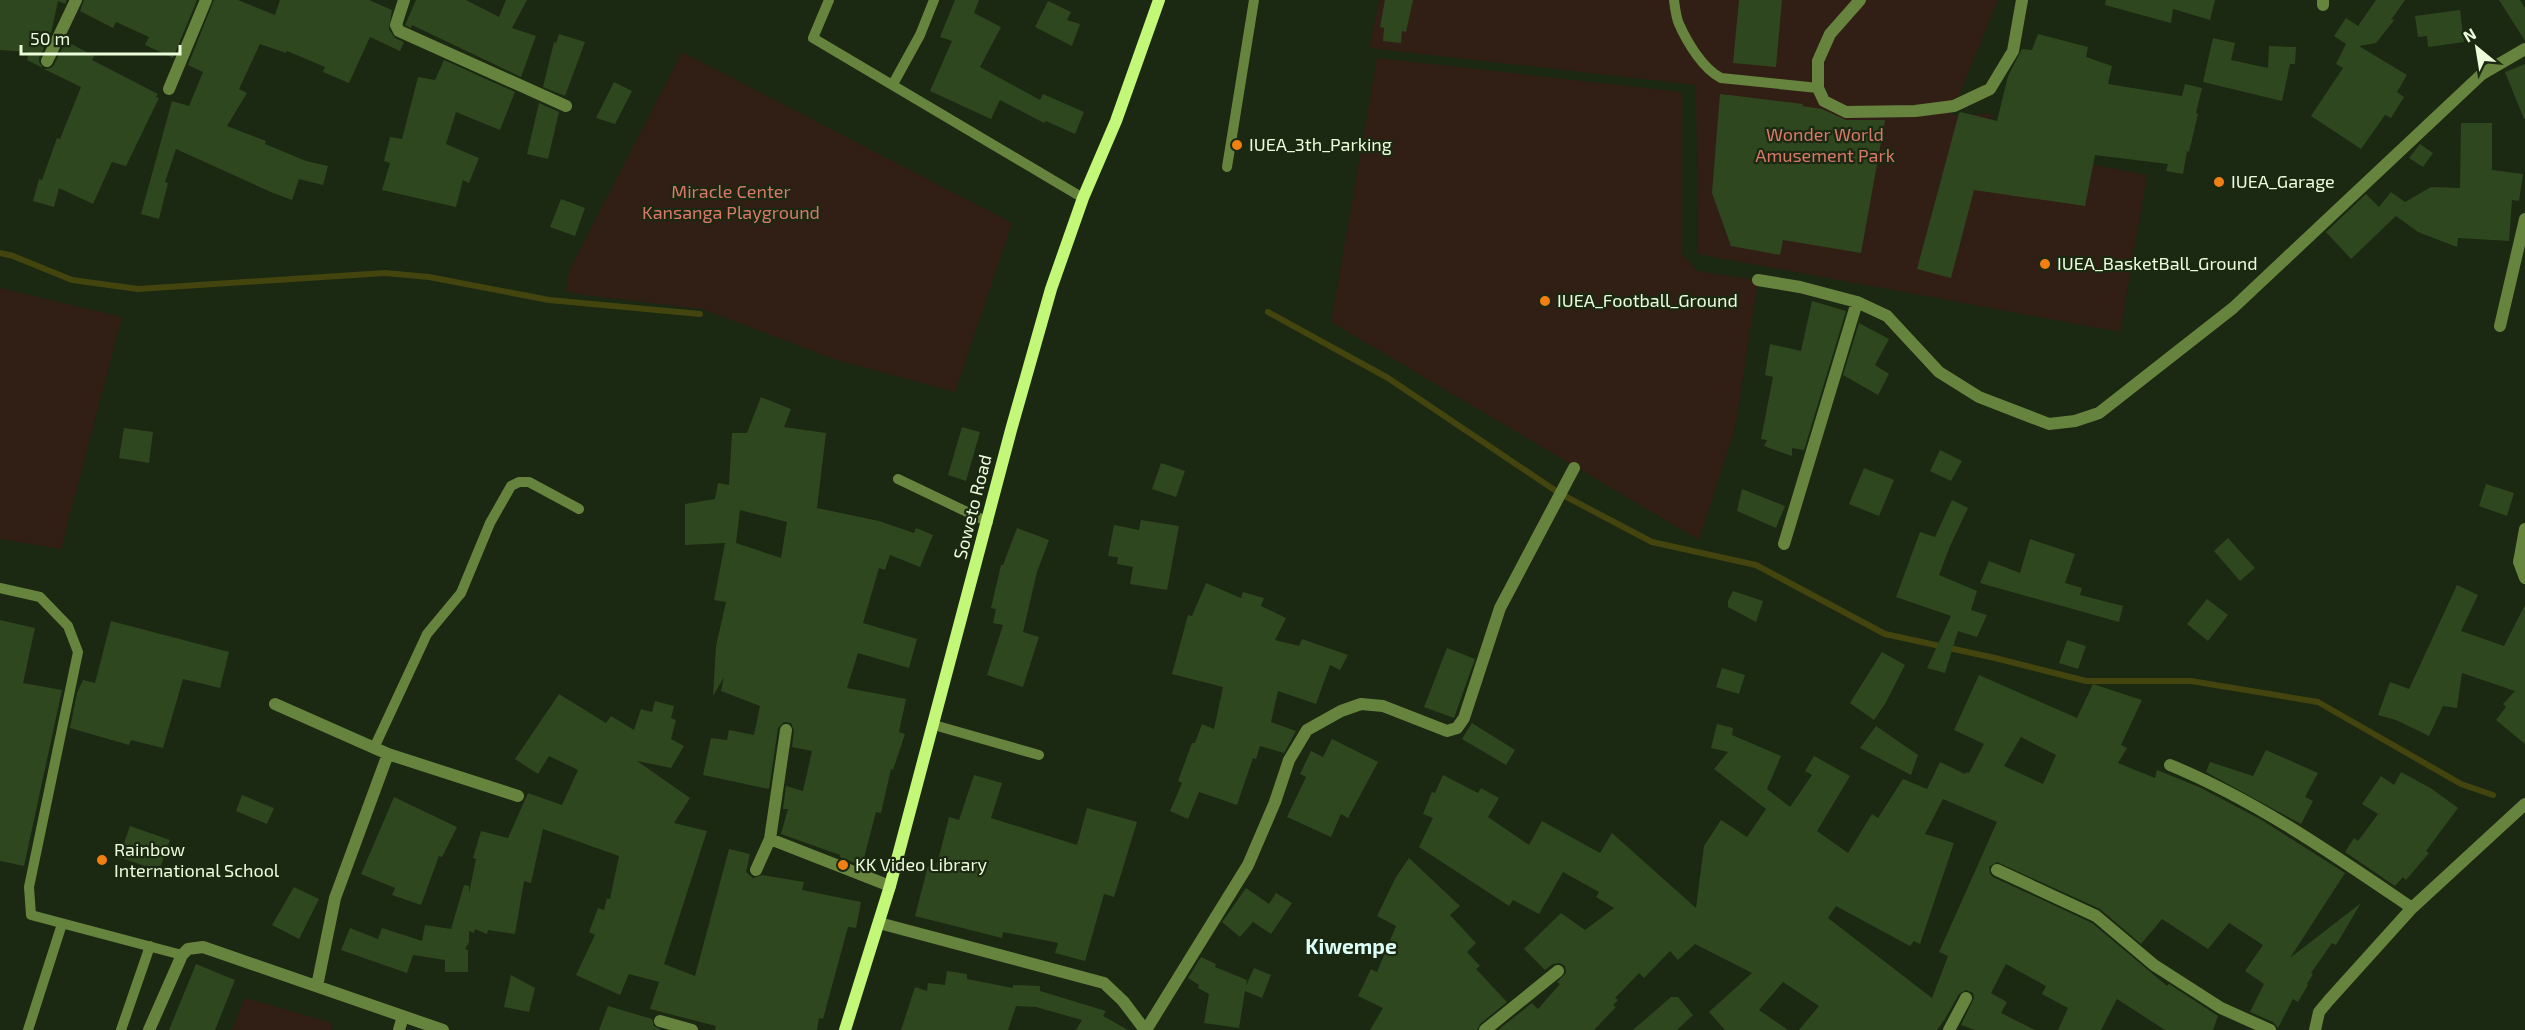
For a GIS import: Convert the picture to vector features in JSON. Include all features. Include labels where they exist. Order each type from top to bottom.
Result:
[{"type":"street","points":[[47,61],[76,0]]},
{"type":"street","points":[[169,89],[206,0]]},
{"type":"street","points":[[404,0],[396,25],[399,31],[566,106]]},
{"type":"street","name":"Soweto Road","points":[[845,1030],[890,886],[1051,289],[1083,198],[1116,122],[1159,0]]},
{"type":"street","points":[[1860,0],[1830,34],[1818,61],[1818,88],[1824,101],[1846,112],[1915,111],[1954,106],[1990,89],[2013,51],[2022,0]]},
{"type":"street","points":[[1758,280],[1800,287],[1857,302],[1887,316],[1939,372],[1978,397],[2049,424],[2075,421],[2100,413],[2233,308],[2482,74],[2525,49]]},
{"type":"street","points":[[2500,326],[2525,219]]},
{"type":"street","points":[[1784,544],[1857,302]]},
{"type":"street","points":[[879,922],[1104,983],[1123,1001],[1146,1030],[1248,865],[1275,802],[1289,760],[1307,730],[1341,711],[1360,704],[1383,706],[1447,731],[1457,728],[1464,718],[1500,608],[1574,468]]},
{"type":"street","points":[[2525,529],[2519,562],[2525,578]]},
{"type":"street","points":[[275,704],[388,754],[518,796]]},
{"type":"street","points":[[756,870],[770,839],[786,730]]},
{"type":"street","points":[[317,986],[335,898],[388,754]]},
{"type":"street","points":[[2170,765],[2237,796],[2334,855],[2412,908]]},
{"type":"street","points":[[2315,1030],[2319,1012],[2412,908],[2525,804]]},
{"type":"street","points":[[770,839],[890,886]]},
{"type":"street","points":[[1997,870],[2096,916],[2154,965],[2221,1008],[2270,1030]]},
{"type":"street","points":[[149,1030],[182,955],[194,947],[210,949],[443,1030]]},
{"type":"street","points":[[1485,1030],[1558,971]]},
{"type":"street","points":[[1949,1030],[1966,998]]},
{"type":"street","points":[[399,1030],[403,1016]]},
{"type":"street","points":[[660,1021],[692,1030]]},
{"type":"lane","points":[[830,0],[813,38],[1083,198]]},
{"type":"lane","points":[[893,84],[920,35],[934,0]]},
{"type":"lane","points":[[1227,167],[1254,0]]},
{"type":"lane","points":[[1674,0],[1678,22],[1682,30],[1713,74],[1721,78],[1818,88]]},
{"type":"lane","points":[[898,479],[988,522]]},
{"type":"lane","points":[[374,748],[427,634],[461,593],[490,523],[511,486],[519,482],[529,482],[579,509]]},
{"type":"lane","points":[[0,588],[40,597],[68,626],[78,652],[29,887],[31,915],[182,955]]},
{"type":"lane","points":[[934,725],[1039,755]]},
{"type":"lane","points":[[27,1030],[62,924]]},
{"type":"lane","points":[[121,1030],[150,946]]},
{"type":"green space","name":"Wonder World Amusement Park","points":[[1380,0],[1998,0],[1951,115],[1993,114],[1968,175],[2069,160],[2147,175],[2120,332],[1698,254],[1696,85],[1369,48]]},
{"type":"green space","name":"Miracle Center Kansanga Playground","points":[[682,52],[1012,223],[955,392],[837,360],[702,309],[566,291],[569,271]]},
{"type":"green space","name":"IUEA_Football_Ground","points":[[1377,58],[1682,92],[1682,254],[1697,271],[1758,280],[1735,428],[1699,540],[1331,322]]},
{"type":"green space","points":[[0,288],[122,317],[61,549],[0,539]]},
{"type":"green space","points":[[245,998],[332,1023],[331,1030],[232,1030]]},
{"type":"building","points":[[0,0],[67,0],[65,4],[58,1],[51,33],[39,58],[43,68],[27,60],[29,52],[0,50]]},
{"type":"building","points":[[84,0],[197,0],[173,58],[145,45],[149,37],[116,22],[113,28],[80,11]]},
{"type":"building","points":[[214,0],[238,0],[275,15],[280,0],[369,0],[392,10],[389,29],[395,38],[404,42],[400,51],[370,37],[349,83],[323,72],[325,67],[287,51],[286,53],[260,44],[239,89],[247,93],[227,126],[266,141],[265,144],[306,161],[328,166],[323,185],[299,179],[292,200],[176,149],[165,182],[168,183],[159,219],[141,214],[172,101],[189,106],[203,72],[188,65]]},
{"type":"building","points":[[416,0],[466,0],[499,17],[506,0],[527,0],[512,28],[536,36],[521,77],[412,25],[411,28],[405,25]]},
{"type":"building","points":[[955,0],[979,0],[974,13],[1001,27],[980,67],[1040,100],[1043,94],[1084,112],[1075,134],[1046,121],[1044,123],[1000,100],[991,119],[930,91],[952,41],[940,37]]},
{"type":"building","points":[[1385,0],[1413,0],[1406,32],[1402,31],[1401,43],[1383,41],[1384,28],[1380,27]]},
{"type":"building","points":[[1739,0],[1782,0],[1776,67],[1733,63]]},
{"type":"building","points":[[2106,0],[2215,0],[2210,20],[2173,9],[2171,23],[2105,5]]},
{"type":"building","points":[[2376,0],[2405,0],[2391,20],[2395,19],[2376,43],[2359,46],[2407,75],[2397,92],[2404,97],[2391,118],[2385,115],[2361,149],[2311,116],[2343,68],[2336,64],[2346,44],[2334,36],[2346,18],[2358,26]]},
{"type":"building","points":[[2499,0],[2520,0],[2525,8],[2525,41]]},
{"type":"building","points":[[1048,1],[1071,12],[1067,20],[1080,24],[1072,46],[1035,27]]},
{"type":"building","points":[[2460,10],[2464,42],[2428,47],[2427,36],[2418,37],[2415,16]]},
{"type":"building","points":[[559,34],[585,42],[565,96],[543,87],[554,42],[556,43]]},
{"type":"building","points":[[2038,34],[2088,47],[2086,57],[2112,66],[2108,84],[2182,96],[2185,84],[2202,88],[2183,174],[2166,171],[2168,164],[2095,155],[2085,206],[1974,190],[1951,278],[1917,269],[1959,113],[1997,121],[2008,76],[2022,49],[2032,50]]},
{"type":"building","points":[[2213,38],[2235,43],[2231,60],[2268,68],[2269,46],[2296,47],[2295,64],[2290,64],[2282,101],[2203,82]]},
{"type":"building","points":[[66,41],[94,56],[92,60],[158,94],[156,97],[159,98],[126,166],[112,162],[93,204],[59,188],[54,207],[33,201],[39,179],[42,180],[57,138],[60,139],[81,87],[44,69],[54,65]]},
{"type":"building","points":[[444,60],[515,92],[500,130],[456,112],[446,144],[479,158],[469,183],[463,180],[456,207],[382,190],[390,163],[384,161],[390,137],[402,139],[418,77],[435,80]]},
{"type":"building","points":[[2525,64],[2525,119],[2524,119],[2505,72]]},
{"type":"building","points":[[614,82],[632,91],[615,124],[596,118]]},
{"type":"building","points":[[1720,94],[1803,104],[1802,106],[1822,109],[1846,120],[1885,120],[1861,253],[1783,240],[1780,255],[1731,246],[1712,193]]},
{"type":"building","points":[[539,103],[559,112],[548,159],[527,154]]},
{"type":"building","points":[[2461,123],[2492,123],[2492,170],[2523,174],[2519,201],[2512,200],[2509,241],[2458,238],[2457,247],[2418,232],[2396,216],[2351,259],[2326,232],[2366,194],[2379,207],[2391,192],[2405,202],[2431,187],[2460,188]]},
{"type":"building","points":[[2420,144],[2433,153],[2423,167],[2409,158]]},
{"type":"building","points":[[561,199],[585,208],[575,236],[550,227]]},
{"type":"building","points":[[1812,301],[1846,311],[1804,450],[1792,448],[1792,456],[1764,446],[1767,440],[1761,439],[1773,377],[1765,375],[1770,344],[1801,351]]},
{"type":"building","points":[[1859,323],[1889,339],[1875,365],[1889,374],[1878,395],[1843,375]]},
{"type":"building","points":[[761,397],[791,409],[784,427],[826,433],[817,508],[879,521],[914,533],[916,528],[933,535],[920,567],[890,555],[885,570],[879,568],[863,623],[917,639],[909,668],[858,653],[847,688],[906,699],[899,732],[905,734],[893,770],[891,769],[881,813],[876,812],[862,866],[840,855],[781,834],[788,809],[783,809],[786,786],[803,791],[812,751],[792,747],[794,731],[791,723],[784,722],[778,728],[769,789],[703,775],[711,738],[727,740],[729,730],[754,735],[760,706],[721,691],[724,677],[713,696],[716,646],[726,602],[714,600],[725,543],[685,545],[685,504],[715,499],[718,483],[729,485],[732,433],[747,433]],"holes":[[[740,510],[787,522],[781,558],[736,543]]]},
{"type":"building","points":[[962,427],[980,432],[966,481],[948,475]]},
{"type":"building","points":[[124,428],[153,432],[149,463],[119,458]]},
{"type":"building","points":[[1940,450],[1962,461],[1951,481],[1930,471]]},
{"type":"building","points":[[1161,463],[1185,471],[1176,497],[1152,489]]},
{"type":"building","points":[[1864,468],[1894,480],[1879,516],[1849,504]]},
{"type":"building","points":[[2486,484],[2514,493],[2507,516],[2479,506]]},
{"type":"building","points":[[1742,489],[1785,506],[1776,528],[1737,511]]},
{"type":"building","points":[[1952,500],[1968,508],[1939,575],[1977,591],[1971,610],[1987,615],[1977,637],[1958,631],[1945,673],[1927,668],[1951,616],[1896,597],[1920,532],[1935,537]]},
{"type":"building","points":[[1141,520],[1179,526],[1167,590],[1130,584],[1133,567],[1117,564],[1118,557],[1108,556],[1114,525],[1139,530]]},
{"type":"building","points":[[1017,528],[1049,540],[1037,572],[1023,632],[1039,637],[1023,687],[987,675],[1003,625],[993,623],[996,609],[991,608],[1001,565],[1003,565]]},
{"type":"building","points":[[2228,538],[2255,568],[2240,581],[2214,551]]},
{"type":"building","points":[[2030,539],[2075,554],[2065,583],[2082,588],[2080,595],[2123,606],[2119,622],[1980,583],[1989,561],[2020,573]]},
{"type":"building","points":[[1206,583],[1241,598],[1243,592],[1264,598],[1261,606],[1286,618],[1275,640],[1299,646],[1302,639],[1348,655],[1340,670],[1330,665],[1316,704],[1278,691],[1271,722],[1296,731],[1284,753],[1260,746],[1256,759],[1253,758],[1237,805],[1199,792],[1188,819],[1170,811],[1182,783],[1178,781],[1192,743],[1195,743],[1202,724],[1214,729],[1223,687],[1172,674],[1188,615],[1192,616]]},
{"type":"building","points":[[2457,585],[2478,595],[2461,631],[2504,646],[2525,605],[2525,744],[2496,720],[2506,707],[2503,704],[2515,691],[2462,673],[2457,708],[2443,706],[2429,736],[2396,720],[2378,715],[2390,682],[2409,689]]},
{"type":"building","points":[[1733,591],[1763,601],[1756,622],[1728,607]]},
{"type":"building","points":[[2207,599],[2228,615],[2208,641],[2187,624]]},
{"type":"building","points":[[0,620],[35,628],[23,683],[62,690],[24,866],[0,861]]},
{"type":"building","points":[[111,621],[229,652],[220,688],[183,679],[163,748],[131,740],[129,745],[70,728],[77,693],[83,680],[95,683]]},
{"type":"building","points":[[2067,640],[2086,646],[2078,669],[2059,663]]},
{"type":"building","points":[[1447,648],[1475,659],[1454,718],[1424,707]]},
{"type":"building","points":[[1882,652],[1905,665],[1874,720],[1850,703]]},
{"type":"building","points":[[1722,668],[1745,675],[1739,694],[1716,687]]},
{"type":"building","points":[[1979,675],[2077,718],[2093,684],[2142,700],[2121,745],[2127,748],[2118,763],[2155,778],[2157,770],[2199,787],[2260,819],[2345,873],[2290,958],[2361,903],[2336,945],[2332,943],[2311,973],[2313,974],[2298,1002],[2293,999],[2278,1028],[2273,1022],[2250,1012],[2264,984],[2245,971],[2263,945],[2229,923],[2208,949],[2162,919],[2141,944],[2100,909],[1997,862],[1989,867],[1993,877],[2092,923],[2167,986],[2169,984],[2218,1016],[2213,1030],[2165,1030],[2117,999],[2101,1030],[2058,1030],[2068,1008],[2042,994],[2046,986],[2006,964],[1991,993],[2007,1002],[2001,1013],[2035,1030],[1975,1030],[1961,1025],[1974,998],[1973,993],[1966,990],[1959,994],[1937,1030],[1799,1030],[1819,1006],[1783,982],[1759,1010],[1788,1030],[1725,1030],[1709,1012],[1752,973],[1695,944],[1678,960],[1670,951],[1644,978],[1639,973],[1615,998],[1618,1000],[1613,1005],[1616,1007],[1594,1030],[1498,1030],[1532,1003],[1538,1009],[1560,984],[1557,982],[1566,973],[1565,966],[1560,963],[1553,964],[1545,970],[1524,949],[1561,913],[1585,930],[1614,908],[1596,897],[1599,892],[1563,872],[1539,914],[1513,900],[1509,906],[1419,847],[1433,818],[1423,814],[1432,792],[1435,793],[1443,775],[1478,793],[1481,788],[1499,798],[1488,817],[1529,845],[1542,821],[1600,853],[1612,833],[1696,908],[1704,846],[1721,820],[1747,837],[1766,809],[1714,769],[1728,752],[1711,748],[1717,724],[1733,728],[1732,735],[1781,756],[1767,789],[1790,807],[1812,775],[1805,771],[1814,756],[1850,776],[1817,831],[1848,853],[1872,814],[1878,818],[1903,779],[1927,789],[1940,762],[1965,774],[1969,773],[1984,744],[1954,730]],"holes":[[[2021,737],[2056,755],[2043,784],[2004,766]],[[1943,799],[1997,822],[1939,952],[1948,956],[1932,998],[1828,918],[1836,906],[1910,946],[1914,941],[1920,944],[1954,843],[1925,834]]]},
{"type":"building","points":[[559,694],[606,723],[611,716],[634,730],[641,709],[652,712],[655,701],[674,706],[671,718],[676,720],[671,739],[684,746],[671,768],[637,761],[690,798],[674,823],[707,831],[664,964],[695,976],[729,849],[750,854],[746,872],[753,878],[762,875],[804,882],[802,890],[861,902],[856,928],[848,927],[823,1019],[819,1018],[817,1030],[715,1030],[716,1026],[650,1009],[659,982],[629,974],[620,995],[576,975],[595,935],[589,932],[598,908],[604,910],[607,898],[610,899],[619,856],[543,829],[531,883],[524,881],[515,934],[488,930],[487,934],[475,929],[474,933],[469,931],[469,942],[465,949],[468,950],[468,972],[445,972],[445,960],[413,955],[407,973],[341,950],[350,928],[378,939],[382,928],[422,941],[425,925],[451,929],[464,885],[469,886],[469,893],[476,859],[473,858],[481,831],[508,838],[528,793],[562,805],[578,770],[549,756],[538,774],[515,759]]},
{"type":"building","points":[[1472,723],[1515,750],[1506,765],[1462,739]]},
{"type":"building","points":[[1876,726],[1918,755],[1911,775],[1860,748]]},
{"type":"building","points":[[1332,739],[1378,762],[1348,818],[1341,814],[1331,837],[1287,817],[1306,777],[1300,774],[1311,751],[1323,757]]},
{"type":"building","points":[[2266,750],[2318,773],[2305,797],[2313,801],[2301,824],[2206,772],[2210,762],[2253,776]]},
{"type":"building","points":[[2401,772],[2432,789],[2458,808],[2426,851],[2429,853],[2406,880],[2403,877],[2395,886],[2345,852],[2354,838],[2358,841],[2378,814],[2362,804],[2381,776],[2394,785]]},
{"type":"building","points":[[974,775],[1002,783],[991,818],[1077,845],[1087,808],[1137,822],[1114,897],[1104,894],[1085,961],[1055,953],[1058,943],[1003,932],[1002,938],[915,916],[928,866],[936,868],[949,817],[959,820]]},
{"type":"building","points":[[242,795],[274,808],[267,824],[236,811]]},
{"type":"building","points":[[394,797],[457,827],[442,857],[439,856],[421,905],[392,895],[395,888],[361,874]]},
{"type":"building","points":[[130,826],[170,840],[159,871],[119,857]]},
{"type":"building","points":[[1409,858],[1460,906],[1450,915],[1476,943],[1467,952],[1480,966],[1476,969],[1507,1002],[1480,1024],[1477,1030],[1370,1030],[1383,1008],[1358,996],[1371,969],[1377,972],[1396,926],[1377,916],[1396,877]]},
{"type":"building","points":[[294,887],[319,899],[299,939],[272,925]]},
{"type":"building","points":[[1246,888],[1269,904],[1276,893],[1292,903],[1271,934],[1253,922],[1240,937],[1222,922]]},
{"type":"building","points":[[1201,957],[1216,964],[1215,967],[1247,980],[1246,986],[1254,968],[1271,975],[1262,998],[1245,991],[1239,1028],[1204,1023],[1209,994],[1198,988],[1199,985],[1188,978]]},
{"type":"building","points":[[196,964],[235,980],[215,1030],[169,1030]]},
{"type":"building","points":[[947,971],[967,974],[967,979],[1013,988],[1013,985],[1040,986],[1040,991],[1106,1011],[1103,1016],[1128,1030],[1076,1030],[1082,1020],[1036,1007],[1016,1006],[1008,1030],[901,1030],[915,987],[927,991],[928,983],[945,985]]},
{"type":"building","points":[[511,975],[535,988],[529,1012],[504,1007]]},
{"type":"building","points":[[1671,997],[1678,997],[1693,1015],[1677,1030],[1633,1030]]},
{"type":"building","points":[[608,1006],[652,1019],[654,1026],[662,1030],[599,1030]]},
{"type":"waterway","points":[[0,253],[72,280],[138,289],[385,273],[429,277],[549,300],[700,314]]},
{"type":"waterway","points":[[1268,312],[1388,378],[1559,493],[1652,542],[1756,565],[1885,634],[2086,681],[2191,681],[2318,702],[2461,784],[2493,795]]},
{"type":"place","name":"IUEA_3th_Parking","points":[[1237,145]]},
{"type":"place","name":"IUEA_Garage","points":[[2219,182]]},
{"type":"place","name":"IUEA_BasketBall_Ground","points":[[2045,264]]},
{"type":"place","name":"IUEA_Football_Ground","points":[[1545,301]]},
{"type":"place","name":"Rainbow International School","points":[[102,860]]},
{"type":"place","name":"KK Video Library","points":[[843,865]]},
{"type":"district","name":"Kiwempe","points":[[1351,947]]}]
